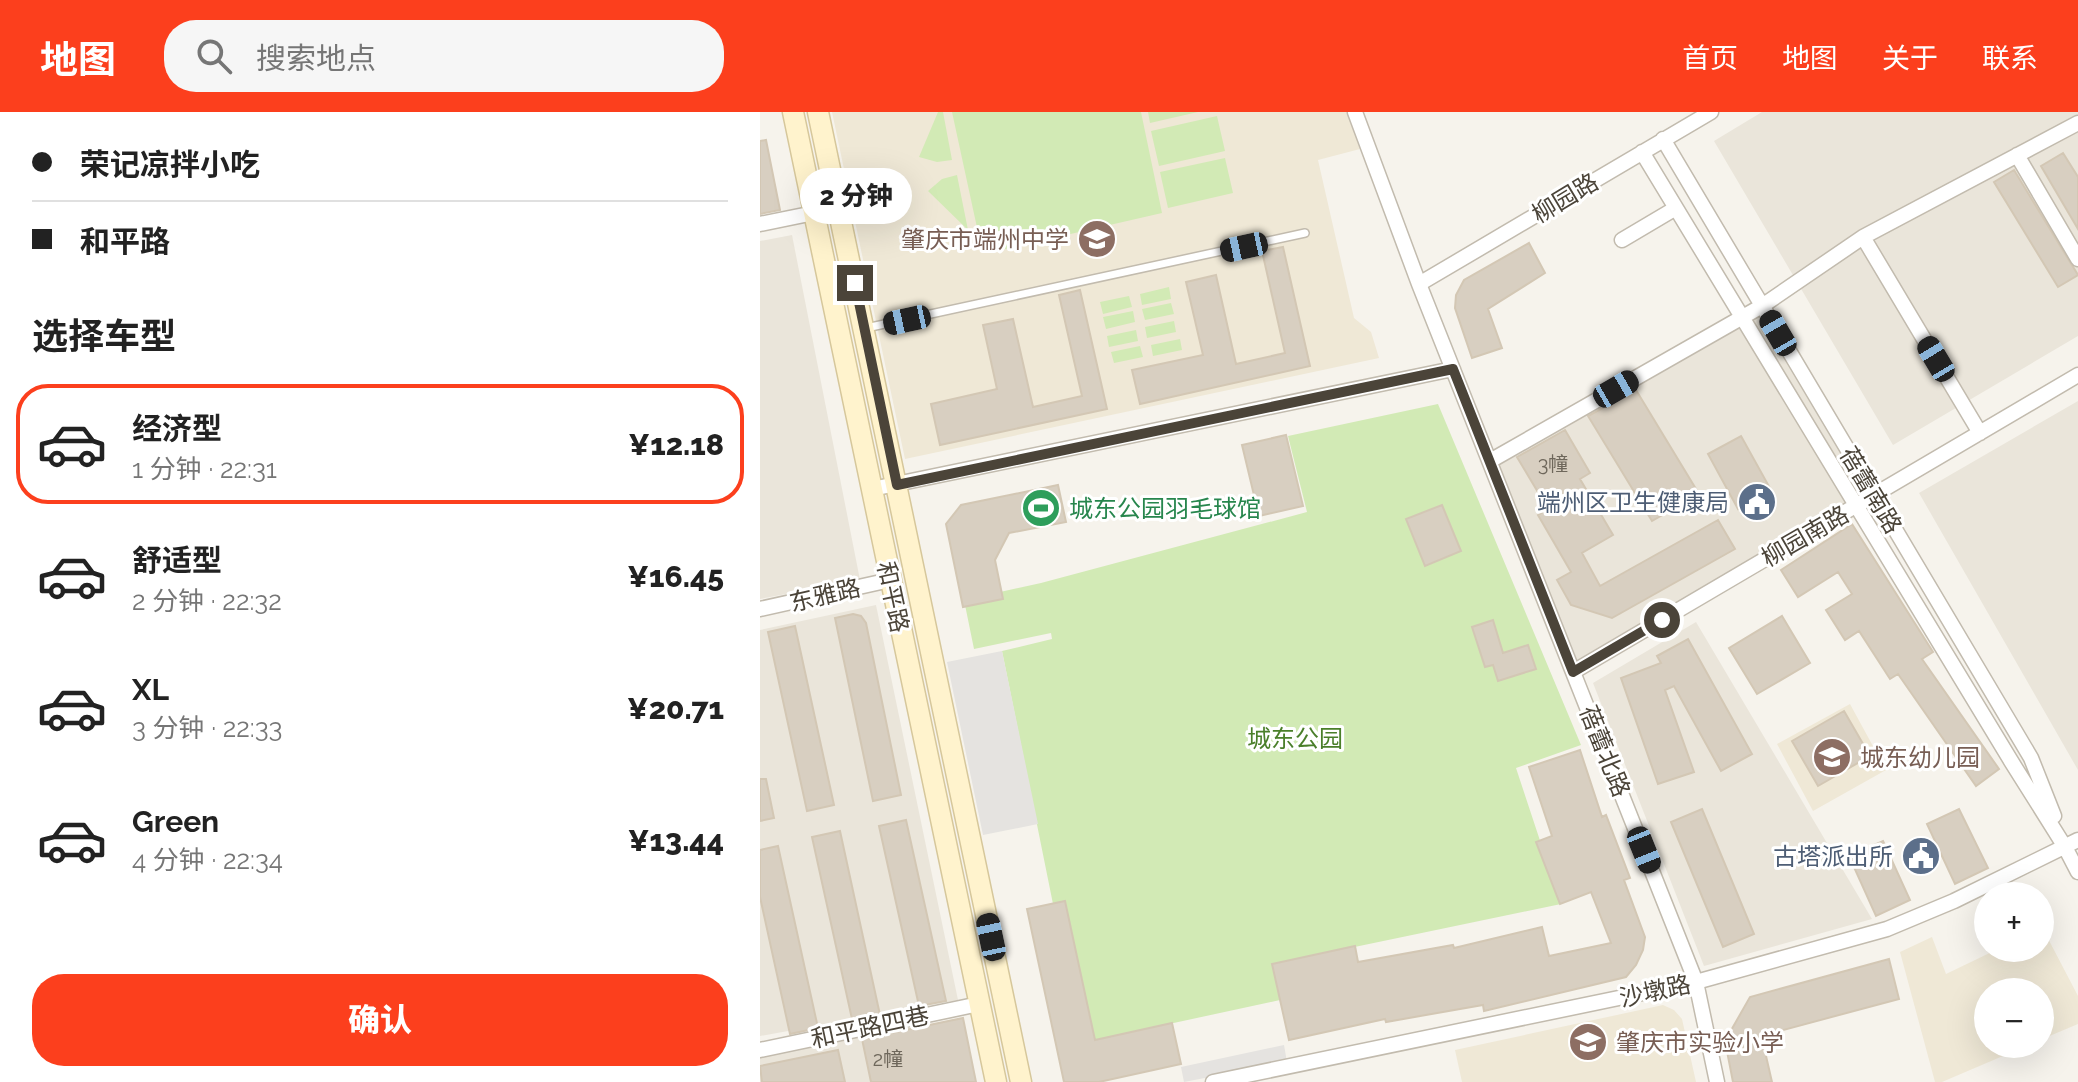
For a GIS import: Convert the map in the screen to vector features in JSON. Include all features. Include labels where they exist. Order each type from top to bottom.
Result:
[{"type":"main road","name":"和平路","points":[[793,112],[996,1082]]},
{"type":"main road","name":"和平路","points":[[818,112],[1021,1082]]},
{"type":"street","name":"蓓蕾北路","points":[[1355,112],[1419,284],[1696,982],[1717,1082]]},
{"type":"street","name":"柳园路","points":[[1419,284],[1711,112]]},
{"type":"street","points":[[1490,461],[1762,306],[1863,237],[2078,123]]},
{"type":"street","name":"蓓蕾南路","points":[[1663,139],[2031,758],[2072,843],[2078,872]]},
{"type":"street","name":"蓓蕾南路","points":[[1642,152],[1856,506],[2072,843]]},
{"type":"street","points":[[2017,155],[2078,259]]},
{"type":"street","points":[[1622,240],[1676,208]]},
{"type":"street","points":[[760,224],[814,213]]},
{"type":"street","points":[[1863,237],[1980,433]]},
{"type":"street","points":[[872,489],[1453,369]]},
{"type":"street","name":"柳园南路","points":[[1573,672],[2078,375]]},
{"type":"street","name":"东雅路","points":[[760,609],[890,580]]},
{"type":"street","name":"沙墩路","points":[[1213,1082],[1696,982],[1887,929],[1954,901],[2072,843]]},
{"type":"street","name":"和平路四巷","points":[[760,1050],[979,1004]]},
{"type":"lane","points":[[864,329],[1305,233]]},
{"type":"shaded area","name":"肇庆市端州中学","points":[[832,112],[1347,112],[1360,149],[1318,160],[1354,318],[1371,332],[1379,358],[905,459]]},
{"type":"shaded area","points":[[1762,112],[2078,112],[2078,336],[1893,445],[1714,141]]},
{"type":"shaded area","points":[[792,235],[860,580],[760,599],[760,241]]},
{"type":"shaded area","points":[[1762,306],[1874,496],[1573,672],[1490,461]]},
{"type":"shaded area","points":[[2078,401],[2078,770],[1919,493]]},
{"type":"shaded area","points":[[876,605],[958,1000],[760,1036],[760,630]]},
{"type":"shaded area","points":[[1696,622],[1872,919],[1704,966],[1593,683]]},
{"type":"shaded area","points":[[1002,651],[1038,824],[983,835],[947,662]]},
{"type":"shaded area","name":"城东幼儿园","points":[[1850,704],[1886,770],[1813,811],[1777,744]]},
{"type":"shaded area","points":[[1932,937],[1946,974],[1974,961],[2054,962],[2054,950],[2078,996],[2078,1024],[2054,1034],[2054,978],[1974,978],[1974,1058],[1998,1058],[1942,1082],[1935,1082],[1900,952]]},
{"type":"shaded area","name":"肇庆市实验小学","points":[[1663,1005],[1674,1010],[1682,1019],[1696,1082],[1462,1082],[1455,1050]]},
{"type":"shaded area","points":[[912,1022],[925,1082],[760,1082],[760,1055]]},
{"type":"shaded area","points":[[1284,1045],[1287,1062],[1184,1082],[1181,1067]]},
{"type":"green space","points":[[938,112],[943,112],[952,160],[937,162],[919,157]]},
{"type":"green space","points":[[952,112],[1141,112],[1162,213],[1001,250],[981,246]]},
{"type":"green space","points":[[1148,112],[1198,112],[1150,123]]},
{"type":"green space","points":[[1217,116],[1225,151],[1159,166],[1151,131]]},
{"type":"green space","points":[[1225,158],[1233,193],[1168,208],[1160,172]]},
{"type":"green space","points":[[957,175],[968,230],[928,191],[942,179]]},
{"type":"green space","points":[[1169,287],[1171,299],[1142,305],[1140,294]]},
{"type":"green space","points":[[1129,296],[1132,307],[1103,314],[1100,302]]},
{"type":"green space","points":[[1171,303],[1174,314],[1145,320],[1142,309]]},
{"type":"green space","points":[[1133,311],[1135,322],[1106,329],[1103,317]]},
{"type":"green space","points":[[1174,321],[1176,332],[1147,338],[1145,327]]},
{"type":"green space","points":[[1136,330],[1138,341],[1109,347],[1107,336]]},
{"type":"green space","points":[[1180,339],[1182,350],[1153,356],[1151,345]]},
{"type":"green space","points":[[1140,346],[1143,357],[1114,363],[1111,352]]},
{"type":"green space","name":"城东公园","points":[[1438,404],[1581,745],[1516,768],[1561,904],[1273,964],[1280,1000],[1095,1040],[1065,902],[1053,904],[1002,651],[1052,639],[1051,633],[974,649],[964,600],[1041,583],[1307,512],[1288,436]]},
{"type":"building","points":[[766,140],[780,210],[760,214],[760,141]]},
{"type":"building","points":[[2063,153],[2078,177],[2078,229],[2041,166]]},
{"type":"building","points":[[2014,170],[2078,275],[2058,287],[1994,182]]},
{"type":"building","points":[[1529,243],[1545,273],[1488,309],[1502,348],[1472,358],[1455,308],[1456,295],[1464,280]]},
{"type":"building","points":[[1283,247],[1310,366],[1140,404],[1132,370],[1203,355],[1186,282],[1216,275],[1236,364],[1285,353],[1262,251]]},
{"type":"building","points":[[1080,290],[1107,409],[940,445],[931,404],[997,389],[983,325],[1013,319],[1033,407],[1082,396],[1059,295]]},
{"type":"building","points":[[1636,390],[1699,494],[1652,521],[1588,416]]},
{"type":"building","points":[[1565,430],[1590,473],[1580,479],[1613,535],[1582,553],[1600,586],[1718,520],[1735,549],[1612,618],[1571,605],[1557,580],[1571,572],[1538,515],[1548,509],[1517,457]]},
{"type":"building","points":[[1286,435],[1303,506],[1259,516],[1242,445]]},
{"type":"building","points":[[1741,436],[1771,490],[1738,509],[1708,454]]},
{"type":"building","points":[[1058,485],[1066,522],[1009,533],[995,560],[1003,599],[963,607],[946,524],[961,505]]},
{"type":"building","points":[[1442,505],[1461,551],[1425,566],[1406,519]]},
{"type":"building","points":[[1852,524],[1933,652],[1922,659],[1999,769],[1976,786],[1898,674],[1890,679],[1859,631],[1845,640],[1826,610],[1852,594],[1838,572],[1798,597],[1781,570]]},
{"type":"building","points":[[853,614],[861,616],[866,623],[901,795],[873,801],[835,618]]},
{"type":"building","points":[[1782,616],[1810,663],[1757,694],[1729,648]]},
{"type":"building","points":[[1493,620],[1503,653],[1528,645],[1536,669],[1498,681],[1493,665],[1485,667],[1472,627]]},
{"type":"building","points":[[795,626],[834,805],[807,811],[768,632]]},
{"type":"building","points":[[1688,639],[1752,754],[1721,771],[1674,686],[1665,690],[1694,772],[1658,784],[1621,678],[1661,663],[1657,656]]},
{"type":"building","points":[[1844,711],[1870,756],[1818,786],[1792,741]]},
{"type":"building","points":[[1580,750],[1602,817],[1606,815],[1630,878],[1624,880],[1645,937],[1636,965],[1626,977],[1484,1011],[1483,1005],[1386,1022],[1385,1019],[1289,1040],[1272,964],[1355,946],[1358,962],[1453,945],[1454,948],[1542,927],[1549,956],[1611,943],[1591,892],[1560,904],[1536,842],[1552,836],[1529,767]]},
{"type":"building","points":[[760,779],[766,779],[774,818],[760,821]]},
{"type":"building","points":[[1702,809],[1754,934],[1723,947],[1671,822]]},
{"type":"building","points":[[1959,809],[1988,868],[1955,884],[1927,824]]},
{"type":"building","points":[[906,820],[946,1001],[919,1006],[879,826]]},
{"type":"building","points":[[840,831],[880,1015],[858,1019],[852,1019],[812,837]]},
{"type":"building","points":[[1883,841],[1910,900],[1876,916],[1849,856]]},
{"type":"building","points":[[778,846],[818,1028],[790,1034],[760,897],[760,850]]},
{"type":"building","points":[[1065,901],[1095,1040],[1172,1023],[1181,1064],[1099,1082],[1064,1082],[1027,909]]},
{"type":"building","points":[[1889,959],[1899,999],[1783,1030],[1766,1056],[1772,1082],[1733,1082],[1725,1041],[1750,997]]},
{"type":"building","points":[[963,1018],[976,1082],[871,1082],[862,1039]]},
{"type":"building","points":[[838,1050],[845,1082],[762,1082],[760,1066]]},
{"type":"place","name":"肇庆市端州中学","points":[[1097,239]]},
{"type":"place","name":"端州区卫生健康局","points":[[1757,502]]},
{"type":"place","name":"城东公园羽毛球馆","points":[[1041,508]]},
{"type":"place","name":"城东幼儿园","points":[[1832,757]]},
{"type":"place","name":"古塔派出所","points":[[1921,856]]},
{"type":"place","name":"肇庆市实验小学","points":[[1588,1042]]},
{"type":"route","points":[[855,283],[897,485],[1453,369],[1573,672],[1662,620]]}]
